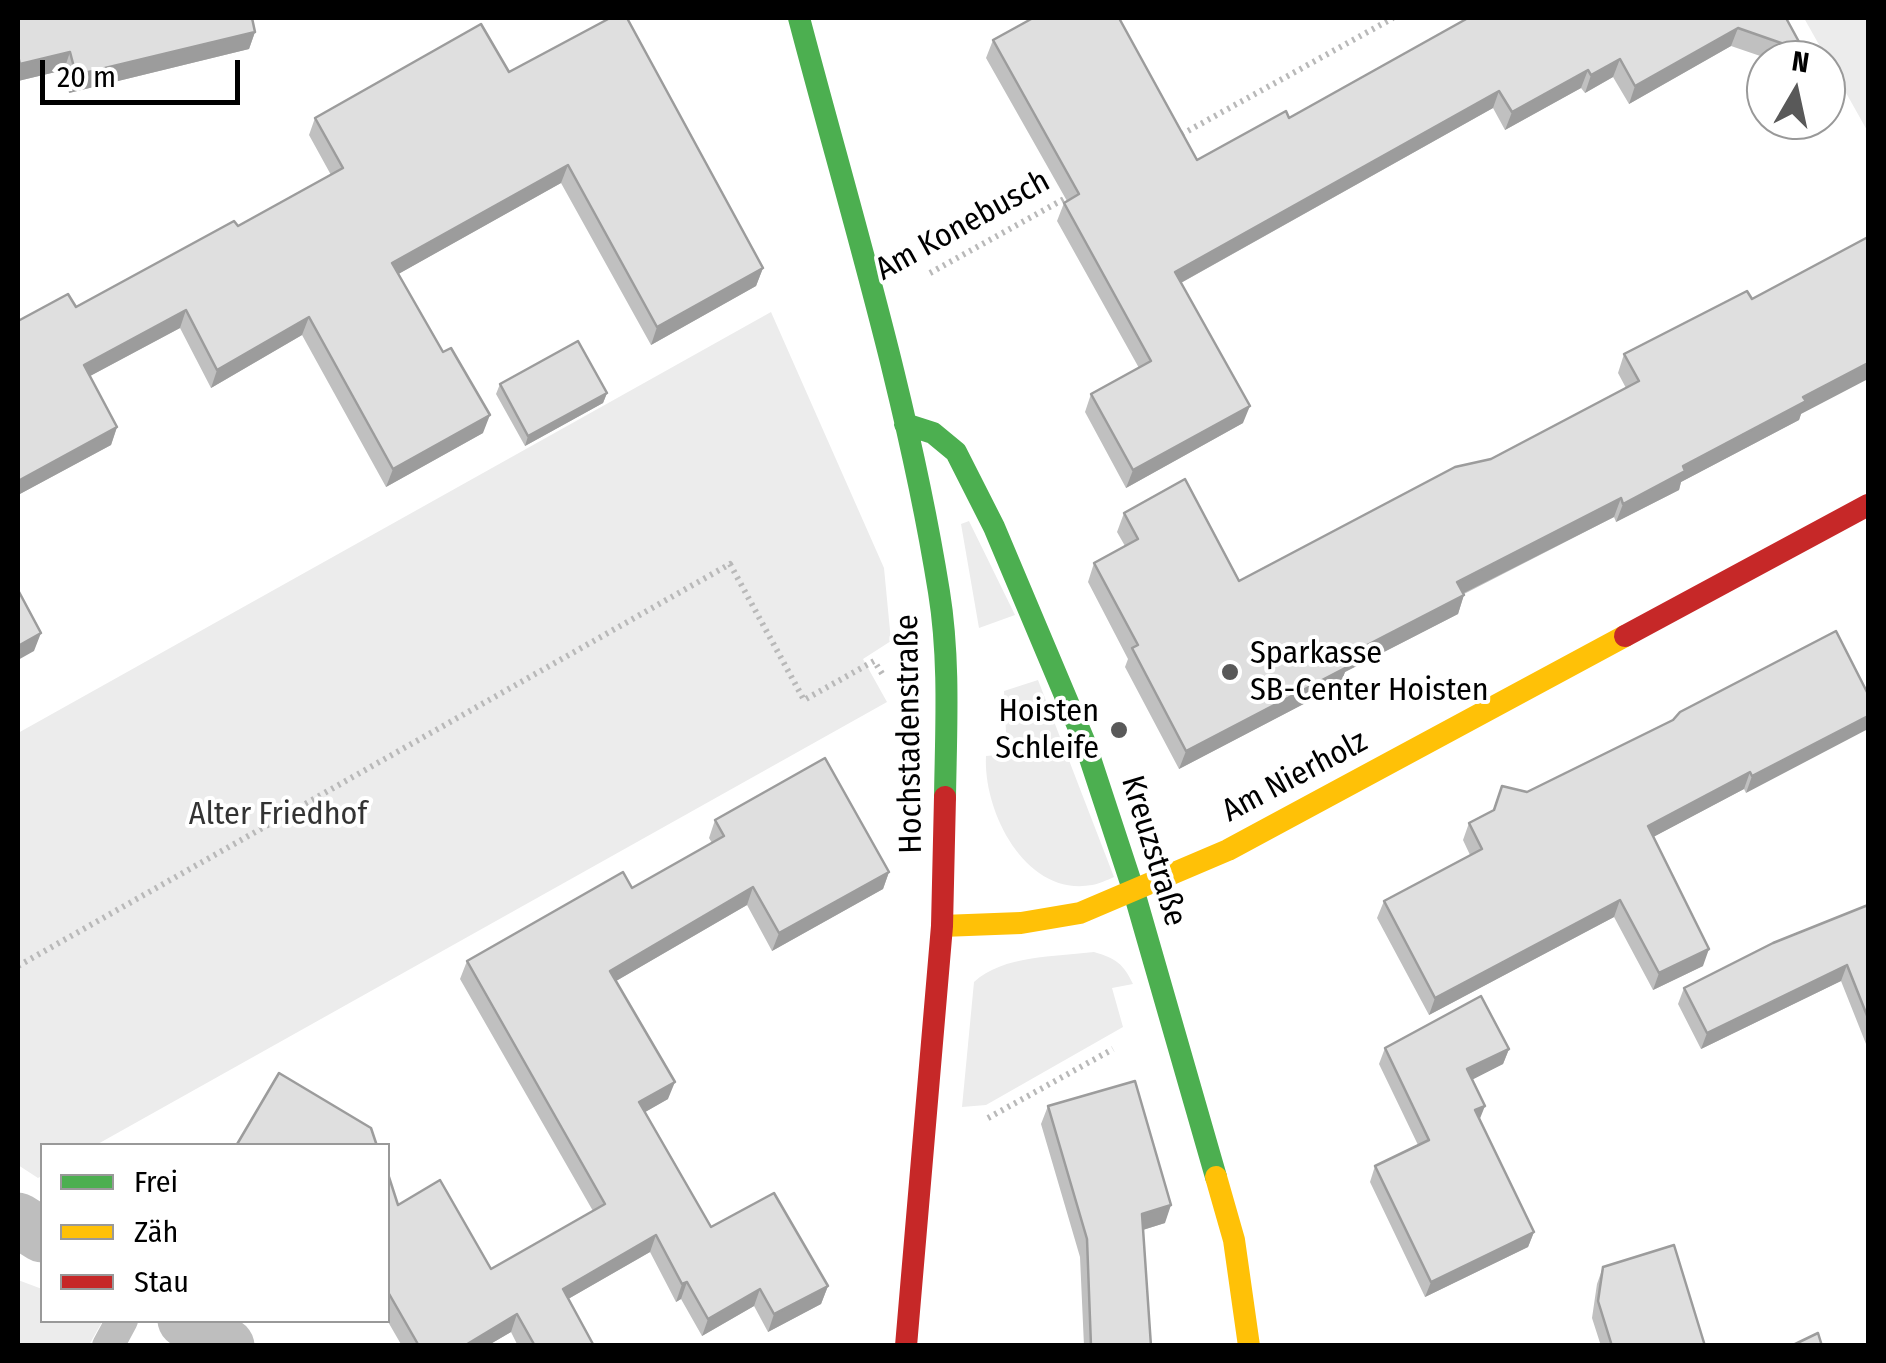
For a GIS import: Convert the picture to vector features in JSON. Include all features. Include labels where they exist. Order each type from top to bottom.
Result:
[{"type":"street","name":"Hochstadenstraße","points":[[798,18],[905,424],[940,595],[948,683],[942,926],[906,1346]]},
{"type":"street","name":"Kreuzstraße","points":[[905,424],[933,433],[956,452],[994,527],[1085,743],[1134,892],[1234,1240],[1249,1346]]},
{"type":"street","name":"Am Nierholz","points":[[942,926],[1021,924],[1080,912],[1228,850],[1868,505]]},
{"type":"street","points":[[18,1220],[40,1234]]},
{"type":"street","points":[[190,1323],[227,1346]]},
{"type":"lane","points":[[108,1346],[120,1323]]},
{"type":"path","points":[[1168,142],[1393,18]]},
{"type":"path","name":"Am Konebusch","points":[[872,305],[1081,190]]},
{"type":"path","points":[[18,966],[730,564],[804,700],[874,661],[902,706],[948,683]]},
{"type":"path","points":[[921,1154],[1168,1019]]},
{"type":"green space","points":[[1804,18],[1868,18],[1868,132],[1846,93],[1846,40],[1816,40]]},
{"type":"green space","name":"Alter Friedhof","points":[[771,312],[884,568],[891,641],[863,659],[887,702],[100,1143],[40,1143],[38,1178],[18,1165],[18,733]]},
{"type":"green space","points":[[969,521],[1015,615],[979,628],[961,524]]},
{"type":"green space","points":[[1038,680],[1114,877],[1097,884],[1068,885],[1047,878],[1028,864],[1013,846],[992,801],[986,756],[1007,754],[1004,691]]},
{"type":"green space","points":[[1094,952],[1118,963],[1133,984],[1112,988],[1123,1027],[986,1105],[962,1107],[974,982],[1014,962]]},
{"type":"green space","points":[[18,1280],[40,1288],[40,1323],[101,1323],[89,1345],[18,1346]]},
{"type":"building","points":[[18,18],[252,18],[255,32],[76,75],[70,52],[20,64]]},
{"type":"building","points":[[610,18],[627,18],[763,268],[657,327],[568,165],[392,263],[443,352],[451,348],[490,415],[393,469],[309,317],[217,370],[186,310],[84,365],[117,427],[18,481],[18,321],[68,294],[76,307],[234,221],[238,226],[343,168],[315,118],[481,24],[509,72]]},
{"type":"building","points":[[1033,18],[1119,18],[1197,160],[1286,111],[1289,118],[1468,18],[1786,18],[1798,40],[1772,40],[1738,28],[1635,86],[1620,59],[1591,75],[1588,70],[1512,112],[1499,91],[1175,272],[1250,406],[1133,470],[1091,394],[1151,361],[1064,203],[1079,194],[993,40]]},
{"type":"building","points":[[1868,237],[1868,363],[1803,397],[1806,401],[1683,466],[1685,471],[1623,504],[1621,498],[1457,582],[1464,595],[1342,658],[1347,667],[1186,751],[1132,648],[1138,645],[1094,563],[1138,539],[1124,513],[1185,479],[1239,581],[1455,467],[1491,459],[1639,381],[1624,354],[1747,291],[1752,299]]},
{"type":"building","points":[[578,341],[607,393],[528,436],[500,384]]},
{"type":"building","points":[[18,590],[41,633],[18,646]]},
{"type":"building","points":[[1836,631],[1868,694],[1868,716],[1648,826],[1709,949],[1659,973],[1620,900],[1435,998],[1384,901],[1482,849],[1469,823],[1494,810],[1502,786],[1527,792],[1673,720],[1680,712]]},
{"type":"building","points":[[825,758],[889,872],[779,933],[753,887],[610,971],[675,1082],[639,1102],[711,1227],[774,1193],[828,1286],[774,1314],[760,1289],[708,1319],[687,1282],[682,1284],[656,1235],[563,1289],[594,1346],[535,1346],[517,1314],[464,1346],[419,1346],[390,1295],[390,1180],[398,1205],[440,1180],[491,1269],[605,1204],[467,961],[623,872],[632,888],[724,836],[715,820]]},
{"type":"building","points":[[1868,905],[1868,1018],[1847,965],[1707,1033],[1684,988],[1773,943]]},
{"type":"building","points":[[1481,996],[1509,1049],[1467,1069],[1485,1106],[1475,1110],[1534,1232],[1431,1282],[1375,1166],[1429,1140],[1385,1048]]},
{"type":"building","points":[[279,1073],[371,1128],[376,1143],[238,1143]]},
{"type":"building","points":[[1135,1081],[1171,1205],[1142,1214],[1151,1346],[1091,1346],[1087,1239],[1048,1106]]},
{"type":"building","points":[[1674,1245],[1705,1346],[1612,1346],[1598,1301],[1603,1267]]},
{"type":"building","points":[[1818,1333],[1822,1346],[1791,1346]]},
{"type":"traffic: fast","points":[[799,18],[876,304],[926,519],[945,643],[945,797]]},
{"type":"traffic: fast","points":[[905,424],[933,433],[956,452],[994,527],[1085,743],[1134,892],[1216,1177]]},
{"type":"traffic: slow","points":[[942,926],[1021,923],[1080,913],[1228,850],[1625,636]]},
{"type":"traffic: slow","points":[[1216,1177],[1234,1240],[1249,1346]]},
{"type":"traffic: jam","points":[[1625,636],[1868,505]]},
{"type":"traffic: jam","points":[[906,1346],[942,926],[945,797]]},
{"type":"place","name":"Sparkasse SB-Center Hoisten","points":[[1230,672]]},
{"type":"place","name":"Hoisten Schleife","points":[[1119,730]]}]
